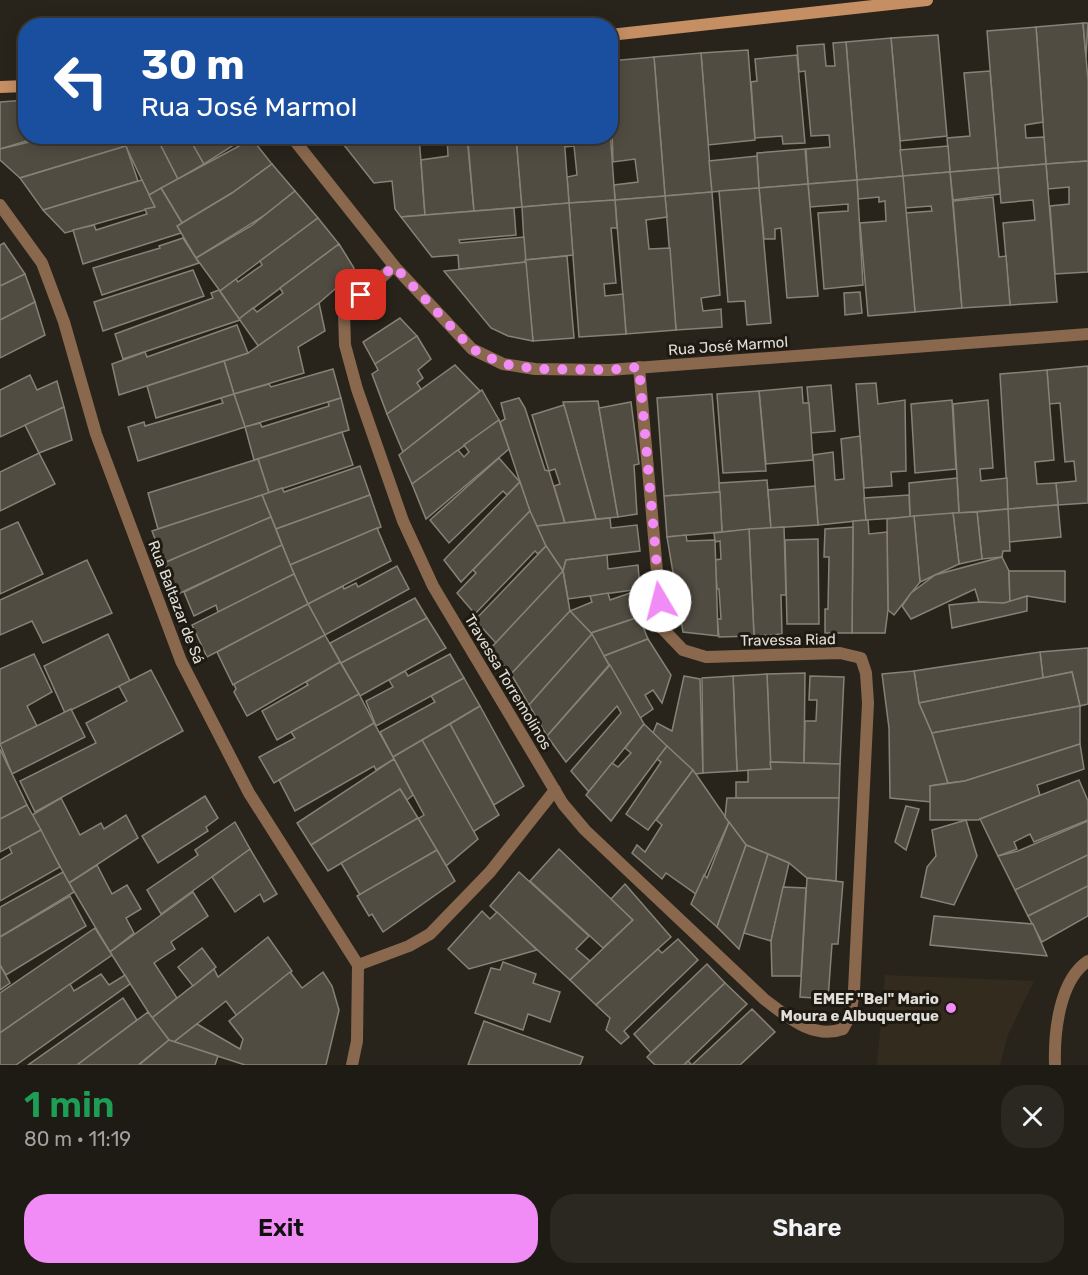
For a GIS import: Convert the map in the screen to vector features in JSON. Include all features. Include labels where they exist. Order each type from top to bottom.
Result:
[{"type":"main road","points":[[618,34],[927,0]]},
{"type":"main road","points":[[0,87],[18,86]]},
{"type":"street","name":"Rua José Marmol","points":[[297,144],[394,266],[472,349],[503,364],[536,369],[609,370],[1088,334]]},
{"type":"street","name":"Rua Baltazar de Sá","points":[[0,204],[42,263],[64,322],[96,434],[181,661],[249,793],[358,965]]},
{"type":"street","name":"Travessa Torremolinos","points":[[394,266],[344,313],[345,345],[357,389],[403,521],[434,586],[555,790],[585,830],[764,999],[795,1023],[819,1033]]},
{"type":"street","name":"Travessa Riad","points":[[639,367],[662,628],[683,650],[706,657],[840,653],[861,658],[866,673],[868,703],[854,990],[850,1016],[843,1029],[819,1033]]},
{"type":"street","points":[[352,1065],[357,1041],[358,965],[409,946],[430,934],[490,872],[555,790]]},
{"type":"street","points":[[1054,1065],[1060,1003],[1081,965],[1088,961]]},
{"type":"shaded area","name":"EMEF \"Bel\" Mario Moura e Albuquerque","points":[[885,975],[1034,981],[1008,1035],[1000,1065],[877,1065]]},
{"type":"building","points":[[1083,23],[1088,80],[1088,161],[1046,164],[1036,27]]},
{"type":"building","points":[[1083,23],[1088,23],[1086,57]]},
{"type":"building","points":[[1036,27],[1043,122],[1025,125],[1026,138],[1044,137],[1046,164],[998,168],[987,31]]},
{"type":"building","points":[[938,35],[947,136],[900,141],[891,38]]},
{"type":"building","points":[[891,38],[903,176],[857,180],[846,42]]},
{"type":"building","points":[[846,42],[857,180],[808,184],[806,149],[830,147],[829,135],[811,136],[805,71],[799,72],[797,46],[824,44],[826,66],[835,66],[833,43]]},
{"type":"building","points":[[748,50],[755,140],[708,145],[701,53]]},
{"type":"building","points":[[701,53],[712,192],[665,196],[654,57]]},
{"type":"building","points":[[797,55],[805,143],[783,144],[782,136],[755,138],[751,82],[757,81],[755,59]]},
{"type":"building","points":[[654,57],[665,196],[615,200],[614,185],[638,182],[635,159],[613,162],[612,144],[618,144],[618,60]]},
{"type":"building","points":[[990,71],[998,168],[950,172],[947,138],[970,136],[964,73]]},
{"type":"building","points":[[18,101],[18,144],[0,149],[0,102]]},
{"type":"building","points":[[21,144],[125,144],[126,146],[20,178],[0,160],[0,149]]},
{"type":"building","points":[[125,144],[160,144],[178,179],[149,195]]},
{"type":"building","points":[[160,144],[193,144],[204,164],[178,179]]},
{"type":"building","points":[[193,144],[235,144],[204,164]]},
{"type":"building","points":[[243,144],[256,144],[272,164],[232,193],[182,223],[161,188]]},
{"type":"building","points":[[420,144],[425,215],[401,217],[395,209],[392,181],[374,183],[344,145]]},
{"type":"building","points":[[447,144],[468,144],[474,211],[425,215],[421,160],[448,156]]},
{"type":"building","points":[[468,144],[517,144],[522,207],[474,211]]},
{"type":"building","points":[[517,144],[565,144],[569,203],[522,207]]},
{"type":"building","points":[[565,144],[611,144],[615,200],[569,203],[567,177],[577,175],[574,146],[565,147]]},
{"type":"building","points":[[126,146],[138,181],[43,210],[20,178]]},
{"type":"building","points":[[948,146],[950,172],[903,176],[900,150]]},
{"type":"building","points":[[805,149],[808,184],[759,188],[757,153]]},
{"type":"building","points":[[757,156],[759,188],[712,192],[709,161]]},
{"type":"building","points":[[1088,161],[1088,272],[1055,274],[1050,206],[1069,204],[1069,187],[1048,189],[1046,164]]},
{"type":"building","points":[[272,164],[295,191],[265,215],[196,258],[177,226],[232,193]]},
{"type":"building","points":[[1046,164],[1057,302],[1010,305],[1003,223],[1035,220],[1033,200],[1001,203],[998,168]]},
{"type":"building","points":[[998,168],[1000,194],[953,200],[950,172]]},
{"type":"building","points":[[950,172],[962,308],[915,312],[906,213],[932,211],[931,206],[905,208],[903,176]]},
{"type":"building","points":[[903,176],[915,312],[868,316],[860,223],[886,221],[885,201],[879,202],[879,197],[858,199],[857,180]]},
{"type":"building","points":[[142,180],[155,207],[65,233],[43,210]]},
{"type":"building","points":[[857,180],[863,285],[824,289],[818,213],[848,211],[848,204],[810,207],[808,184]]},
{"type":"building","points":[[808,184],[818,296],[787,298],[781,228],[775,229],[775,239],[764,239],[759,188]]},
{"type":"building","points":[[161,188],[182,223],[177,226],[181,233],[83,264],[73,230],[94,225],[96,230],[147,214],[145,209],[155,207],[149,195]]},
{"type":"building","points":[[759,188],[771,323],[747,325],[745,301],[728,302],[719,191]]},
{"type":"building","points":[[295,191],[318,218],[220,291],[196,258],[251,226]]},
{"type":"building","points":[[712,192],[720,295],[701,298],[703,311],[721,309],[722,327],[676,330],[665,196]]},
{"type":"building","points":[[665,196],[667,217],[646,220],[649,249],[670,248],[676,330],[626,334],[615,200]]},
{"type":"building","points":[[993,197],[999,257],[1006,256],[1010,305],[962,308],[953,201]]},
{"type":"building","points":[[615,200],[617,228],[611,228],[616,283],[604,284],[605,296],[623,294],[626,334],[579,337],[569,203]]},
{"type":"building","points":[[569,203],[573,255],[525,260],[522,207]]},
{"type":"building","points":[[514,208],[516,235],[459,240],[460,243],[524,237],[526,262],[459,269],[458,255],[432,257],[401,217]]},
{"type":"building","points":[[318,218],[339,244],[239,319],[220,291],[236,279],[238,282],[262,265],[260,261]]},
{"type":"building","points":[[183,238],[199,263],[102,295],[93,268],[160,248],[159,246]]},
{"type":"building","points":[[4,243],[25,274],[0,286],[0,245]]},
{"type":"building","points":[[339,244],[354,268],[351,275],[319,303],[259,347],[239,319],[253,308],[257,312],[283,293],[280,288]]},
{"type":"building","points":[[567,256],[574,338],[533,341],[525,260]]},
{"type":"building","points":[[526,262],[533,341],[508,336],[491,328],[444,271]]},
{"type":"building","points":[[193,270],[204,296],[103,331],[94,302]]},
{"type":"building","points":[[25,274],[35,302],[0,320],[0,286]]},
{"type":"building","points":[[219,290],[240,320],[123,359],[115,334],[213,298],[211,293]]},
{"type":"building","points":[[860,292],[862,313],[845,315],[844,293]]},
{"type":"building","points":[[35,302],[45,335],[0,358],[0,320]]},
{"type":"building","points":[[319,303],[325,331],[298,347],[304,373],[234,394],[224,361],[248,353]]},
{"type":"building","points":[[400,318],[417,336],[375,364],[363,342]]},
{"type":"building","points":[[237,325],[248,353],[119,395],[112,364],[145,352],[147,357]]},
{"type":"building","points":[[417,336],[431,359],[418,370],[423,378],[417,383],[421,389],[387,414],[372,374],[378,370],[375,364]]},
{"type":"building","points":[[224,361],[234,394],[156,418],[147,386]]},
{"type":"building","points":[[455,365],[480,391],[403,452],[387,414]]},
{"type":"building","points":[[1088,366],[1088,503],[1058,505],[1056,483],[1076,481],[1074,461],[1065,462],[1060,403],[1049,404],[1047,370]]},
{"type":"building","points":[[333,369],[341,398],[245,427],[234,394],[269,384],[271,387]]},
{"type":"building","points":[[1047,370],[1054,460],[1035,462],[1037,484],[1056,483],[1058,505],[1008,509],[1000,374]]},
{"type":"building","points":[[30,375],[37,390],[57,381],[64,407],[0,437],[0,390]]},
{"type":"building","points":[[876,383],[878,404],[905,400],[906,471],[891,472],[892,486],[864,488],[856,384]]},
{"type":"building","points":[[831,385],[835,431],[811,433],[807,387]]},
{"type":"building","points":[[802,387],[803,403],[809,403],[813,460],[766,464],[759,391]]},
{"type":"building","points":[[482,390],[499,420],[412,484],[399,455]]},
{"type":"building","points":[[759,391],[766,471],[723,473],[717,394]]},
{"type":"building","points":[[234,394],[245,427],[138,461],[128,427],[144,422],[145,426],[223,403],[221,398]]},
{"type":"building","points":[[712,394],[720,492],[664,496],[657,398]]},
{"type":"building","points":[[341,398],[349,430],[254,460],[245,427],[260,423],[262,427],[329,406],[328,402]]},
{"type":"building","points":[[519,398],[525,408],[545,470],[549,471],[565,523],[537,526],[530,512],[500,422],[505,419],[501,403]]},
{"type":"building","points":[[952,400],[956,469],[915,473],[911,404]]},
{"type":"building","points":[[988,400],[993,468],[980,469],[981,481],[1007,478],[1008,509],[959,513],[953,404]]},
{"type":"building","points":[[598,401],[618,517],[596,519],[563,402]]},
{"type":"building","points":[[631,402],[639,464],[634,465],[637,514],[618,517],[599,408]]},
{"type":"building","points":[[564,405],[596,519],[565,523],[554,486],[560,484],[555,469],[549,471],[532,415]]},
{"type":"building","points":[[64,407],[72,440],[39,453],[25,425]]},
{"type":"building","points":[[499,420],[509,449],[426,519],[412,484],[458,450],[464,457],[469,452],[464,445]]},
{"type":"building","points":[[342,432],[353,465],[269,493],[258,459]]},
{"type":"building","points":[[860,436],[866,520],[818,525],[813,455],[833,452],[835,480],[844,479],[841,439]]},
{"type":"building","points":[[39,453],[55,484],[0,511],[0,472]]},
{"type":"building","points":[[499,458],[520,482],[507,495],[503,491],[449,543],[430,520]]},
{"type":"building","points":[[258,459],[269,493],[158,529],[148,493]]},
{"type":"building","points":[[360,466],[370,495],[276,529],[262,495],[282,488],[284,492]]},
{"type":"building","points":[[957,478],[959,513],[910,517],[909,483]]},
{"type":"building","points":[[767,480],[771,528],[722,532],[719,483]]},
{"type":"building","points":[[520,482],[530,511],[461,582],[444,560]]},
{"type":"building","points":[[815,486],[818,525],[771,528],[768,490]]},
{"type":"building","points":[[720,492],[722,532],[667,537],[664,496]]},
{"type":"building","points":[[262,495],[271,517],[164,563],[152,531]]},
{"type":"building","points":[[370,495],[381,527],[290,565],[276,529]]},
{"type":"building","points":[[909,495],[910,517],[866,520],[864,498]]},
{"type":"building","points":[[1058,505],[1061,537],[1009,542],[1008,509]]},
{"type":"building","points":[[1008,509],[1010,551],[1003,551],[1002,557],[982,559],[977,512]]},
{"type":"building","points":[[530,511],[546,546],[538,554],[535,551],[475,614],[457,593],[476,573],[473,570]]},
{"type":"building","points":[[977,512],[982,559],[959,564],[953,513]]},
{"type":"building","points":[[953,513],[959,564],[920,582],[914,516]]},
{"type":"building","points":[[914,516],[920,582],[894,615],[888,610],[887,519]]},
{"type":"building","points":[[271,517],[282,545],[178,594],[164,563]]},
{"type":"building","points":[[610,518],[611,528],[637,525],[640,551],[566,560],[563,571],[546,546],[537,526]]},
{"type":"building","points":[[868,520],[869,534],[887,532],[888,610],[885,633],[852,633],[853,521]]},
{"type":"building","points":[[18,522],[43,574],[0,594],[0,530]]},
{"type":"building","points":[[784,527],[786,595],[781,595],[782,634],[754,636],[749,529]]},
{"type":"building","points":[[853,527],[852,633],[825,633],[829,557],[824,557],[825,529]]},
{"type":"building","points":[[377,528],[391,561],[308,604],[290,565]]},
{"type":"building","points":[[749,529],[754,636],[719,637],[717,619],[721,619],[715,560],[721,559],[720,541],[715,542],[714,533]]},
{"type":"building","points":[[686,535],[687,541],[715,540],[718,636],[683,632],[667,537]]},
{"type":"building","points":[[818,539],[819,624],[787,624],[785,540]]},
{"type":"building","points":[[282,545],[294,574],[218,612],[216,605],[194,616],[184,592]]},
{"type":"building","points":[[546,546],[563,571],[496,643],[475,620]]},
{"type":"building","points":[[607,555],[608,569],[638,565],[640,589],[568,599],[563,571],[566,560]]},
{"type":"building","points":[[1002,557],[1009,571],[1010,604],[979,602],[975,589],[911,619],[902,606],[911,593],[935,575]]},
{"type":"building","points":[[87,560],[112,613],[43,643],[32,621],[0,635],[0,600]]},
{"type":"building","points":[[397,566],[409,589],[325,635],[308,604],[343,586],[344,589],[356,583],[358,587]]},
{"type":"building","points":[[563,571],[570,611],[511,674],[489,650]]},
{"type":"building","points":[[1009,571],[1065,571],[1065,602],[1027,596],[1010,604]]},
{"type":"building","points":[[294,574],[308,604],[207,657],[192,625]]},
{"type":"building","points":[[633,592],[639,617],[591,633],[570,611],[592,602],[590,596],[608,593],[610,600]]},
{"type":"building","points":[[1027,596],[1027,611],[952,628],[949,605],[979,602],[1004,603]]},
{"type":"building","points":[[415,598],[427,618],[341,663],[330,643]]},
{"type":"building","points":[[308,604],[325,635],[233,685],[217,652]]},
{"type":"building","points":[[570,611],[592,634],[529,705],[511,674]]},
{"type":"building","points":[[639,617],[648,639],[604,656],[591,633]]},
{"type":"building","points":[[427,618],[446,648],[360,696],[341,663]]},
{"type":"building","points":[[108,634],[130,681],[65,713],[44,666]]},
{"type":"building","points":[[592,634],[609,665],[547,736],[529,705]]},
{"type":"building","points":[[325,635],[340,662],[247,716],[234,692],[236,689],[234,684]]},
{"type":"building","points":[[648,639],[671,675],[662,703],[653,690],[645,695],[653,709],[640,718],[604,656]]},
{"type":"building","points":[[1088,648],[1088,704],[1080,706],[1072,672],[1043,678],[1040,652]]},
{"type":"building","points":[[1040,652],[1043,678],[919,703],[914,671]]},
{"type":"building","points":[[34,654],[52,692],[27,706],[37,726],[0,744],[0,669]]},
{"type":"building","points":[[450,654],[464,678],[376,726],[366,701],[393,687],[389,680],[405,671],[408,676]]},
{"type":"building","points":[[340,662],[359,694],[277,740],[262,711],[308,685],[306,682]]},
{"type":"building","points":[[610,665],[644,724],[589,792],[571,771],[621,713],[617,706],[566,762],[547,736]]},
{"type":"building","points":[[151,670],[183,731],[35,812],[20,781],[96,743],[86,723],[127,701],[119,686]]},
{"type":"building","points":[[914,671],[919,703],[932,733],[948,783],[930,786],[931,802],[890,798],[889,728],[882,674]]},
{"type":"building","points":[[1072,672],[1080,706],[932,733],[919,703]]},
{"type":"building","points":[[805,673],[804,763],[770,762],[767,674]]},
{"type":"building","points":[[767,674],[771,769],[737,771],[733,676]]},
{"type":"building","points":[[684,676],[700,679],[703,773],[695,774],[653,733],[657,723],[672,731]]},
{"type":"building","points":[[733,676],[737,771],[703,773],[702,678]]},
{"type":"building","points":[[810,676],[844,677],[840,764],[804,763],[805,721],[816,721],[817,700],[809,700]]},
{"type":"building","points":[[464,678],[480,706],[393,757],[380,732],[435,702],[431,696]]},
{"type":"building","points":[[359,694],[374,723],[274,783],[259,757],[295,738],[291,732]]},
{"type":"building","points":[[480,706],[524,786],[494,805],[450,724]]},
{"type":"building","points":[[1080,706],[1080,744],[965,781],[948,783],[932,733]]},
{"type":"building","points":[[71,709],[85,737],[12,774],[0,744]]},
{"type":"building","points":[[374,723],[394,759],[376,770],[374,766],[295,811],[279,780]]},
{"type":"building","points":[[450,724],[499,815],[473,832],[422,740]]},
{"type":"building","points":[[644,724],[667,746],[611,821],[586,795],[612,763],[618,767],[631,753],[625,748]]},
{"type":"building","points":[[422,740],[478,839],[446,866],[418,819],[424,815],[393,757]]},
{"type":"building","points":[[1080,744],[1084,769],[1037,785],[1040,795],[978,820],[930,820],[930,786],[965,781]]},
{"type":"building","points":[[667,746],[693,770],[648,830],[626,814],[661,762],[657,759]]},
{"type":"building","points":[[0,749],[27,805],[0,819]]},
{"type":"building","points":[[394,759],[413,795],[407,800],[400,789],[311,845],[297,823]]},
{"type":"building","points":[[770,762],[840,764],[839,798],[736,798],[736,782],[748,782],[748,770],[771,769]]},
{"type":"building","points":[[693,770],[729,822],[696,894],[666,873],[662,879],[632,853],[637,845],[645,852],[662,825],[656,820]]},
{"type":"building","points":[[1079,780],[1088,801],[1088,820],[1034,842],[1030,834],[1014,842],[1017,849],[998,856],[980,819]]},
{"type":"building","points":[[400,789],[418,818],[328,871],[311,845]]},
{"type":"building","points":[[205,796],[218,818],[206,827],[208,831],[158,863],[142,836]]},
{"type":"building","points":[[61,798],[80,835],[101,823],[104,829],[126,815],[138,838],[69,883],[32,815]]},
{"type":"building","points":[[727,798],[839,798],[836,881],[807,878],[789,863],[746,845],[725,817]]},
{"type":"building","points":[[27,805],[41,830],[0,852],[0,819]]},
{"type":"building","points":[[906,806],[919,809],[906,850],[895,842]]},
{"type":"building","points":[[418,818],[437,850],[360,895],[341,863]]},
{"type":"building","points":[[966,820],[977,856],[954,905],[921,897],[927,867],[936,856],[932,830]]},
{"type":"building","points":[[1088,821],[1088,855],[1015,890],[998,856],[1018,851]]},
{"type":"building","points":[[235,822],[250,849],[161,914],[147,890],[198,855],[195,850]]},
{"type":"building","points":[[729,822],[746,845],[717,927],[691,904],[704,875],[707,878]]},
{"type":"building","points":[[41,830],[60,867],[0,901],[0,860],[12,853],[9,847]]},
{"type":"building","points":[[746,845],[768,854],[739,949],[717,927]]},
{"type":"building","points":[[250,849],[277,894],[264,902],[260,894],[235,912],[212,877]]},
{"type":"building","points":[[559,849],[633,920],[603,948],[530,881]]},
{"type":"building","points":[[437,850],[455,881],[383,932],[372,914],[369,916],[357,896]]},
{"type":"building","points":[[768,854],[789,863],[771,941],[744,933]]},
{"type":"building","points":[[1088,855],[1088,886],[1028,916],[1015,890]]},
{"type":"building","points":[[97,865],[112,894],[127,885],[141,909],[126,918],[134,933],[110,952],[69,883]]},
{"type":"building","points":[[63,872],[74,892],[0,937],[0,907]]},
{"type":"building","points":[[519,872],[589,936],[576,949],[590,961],[570,980],[490,906]]},
{"type":"building","points":[[807,878],[843,882],[838,944],[832,944],[828,999],[800,997]]},
{"type":"building","points":[[625,884],[671,937],[596,1005],[570,980],[633,920],[611,899]]},
{"type":"building","points":[[1088,886],[1088,916],[1042,942],[1028,916]]},
{"type":"building","points":[[783,887],[806,888],[801,976],[772,976],[771,941]]},
{"type":"building","points":[[193,892],[208,916],[171,942],[175,949],[154,963],[177,998],[152,1018],[110,952]]},
{"type":"building","points":[[70,896],[86,926],[6,975],[0,965],[0,937]]},
{"type":"building","points":[[482,911],[490,919],[497,912],[537,950],[469,969],[448,949]]},
{"type":"building","points":[[934,916],[1033,924],[1047,956],[930,945]]},
{"type":"building","points":[[95,928],[112,955],[0,1033],[0,993]]},
{"type":"building","points":[[268,937],[292,971],[237,1016],[226,1001],[174,1042],[169,1040],[152,1018],[214,969],[218,977]]},
{"type":"building","points":[[678,939],[698,960],[624,1031],[629,1037],[621,1044],[606,1030],[610,1018],[596,1005],[658,949],[662,953]]},
{"type":"building","points":[[202,948],[216,967],[193,986],[178,967]]},
{"type":"building","points":[[503,962],[536,974],[533,983],[560,992],[550,1022],[528,1014],[523,1030],[475,1013],[491,968],[500,970]]},
{"type":"building","points":[[707,964],[725,983],[651,1053],[634,1034]]},
{"type":"building","points":[[0,965],[10,983],[0,990]]},
{"type":"building","points":[[290,972],[302,988],[323,972],[332,986],[339,1010],[326,1065],[245,1065],[174,1042],[197,1024],[240,1049],[243,1039],[229,1021]]},
{"type":"building","points":[[101,974],[109,985],[125,975],[130,984],[16,1065],[0,1065],[0,1033],[70,984],[74,991]]},
{"type":"building","points":[[725,983],[747,1004],[684,1065],[655,1065],[647,1057]]},
{"type":"building","points":[[123,998],[137,1020],[77,1065],[28,1065]]},
{"type":"building","points":[[752,1009],[775,1032],[740,1065],[692,1065]]},
{"type":"building","points":[[148,1012],[169,1040],[138,1065],[77,1065]]},
{"type":"building","points":[[484,1021],[583,1057],[580,1065],[468,1065]]},
{"type":"building","points":[[169,1040],[218,1056],[215,1065],[139,1065]]},
{"type":"place","name":"EMEF \"Bel\" Mario Moura e Albuquerque","points":[[951,1008]]},
{"type":"route","points":[[361,295],[394,266],[472,349],[503,364],[536,369],[609,370],[639,367],[651,498],[654,565],[660,601]]}]
